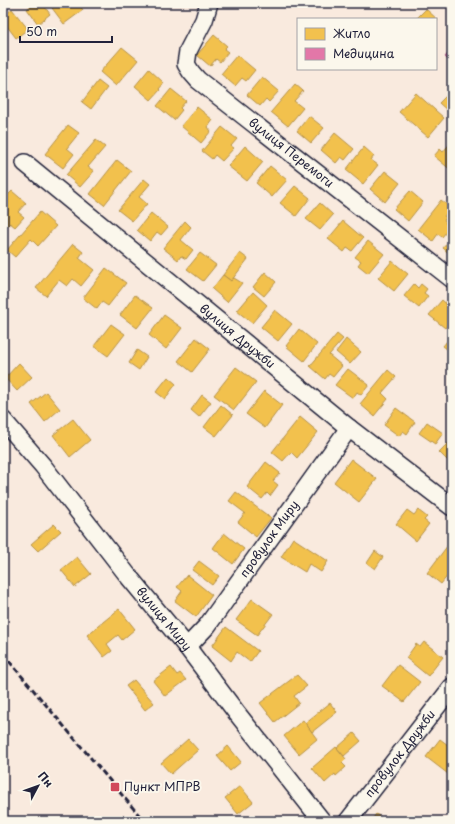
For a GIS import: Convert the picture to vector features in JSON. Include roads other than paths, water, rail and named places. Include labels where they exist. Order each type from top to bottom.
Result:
[{"type":"street","name":"вулиця Перемоги","points":[[209,3],[204,20],[188,51],[186,64],[198,80],[452,279]]},
{"type":"street","name":"вулиця Дружби","points":[[25,163],[349,428],[452,506]]},
{"type":"street","name":"вулиця Миру","points":[[3,420],[43,466],[129,577],[187,647],[322,821]]},
{"type":"street","name":"провулок Миру","points":[[187,647],[207,626],[349,428]]},
{"type":"street","name":"провулок Дружби","points":[[348,821],[452,687]]},
{"type":"railway","points":[[3,654],[144,821]]},
{"type":"place","name":"Пункт МПРВ","points":[[115,787]]}]
